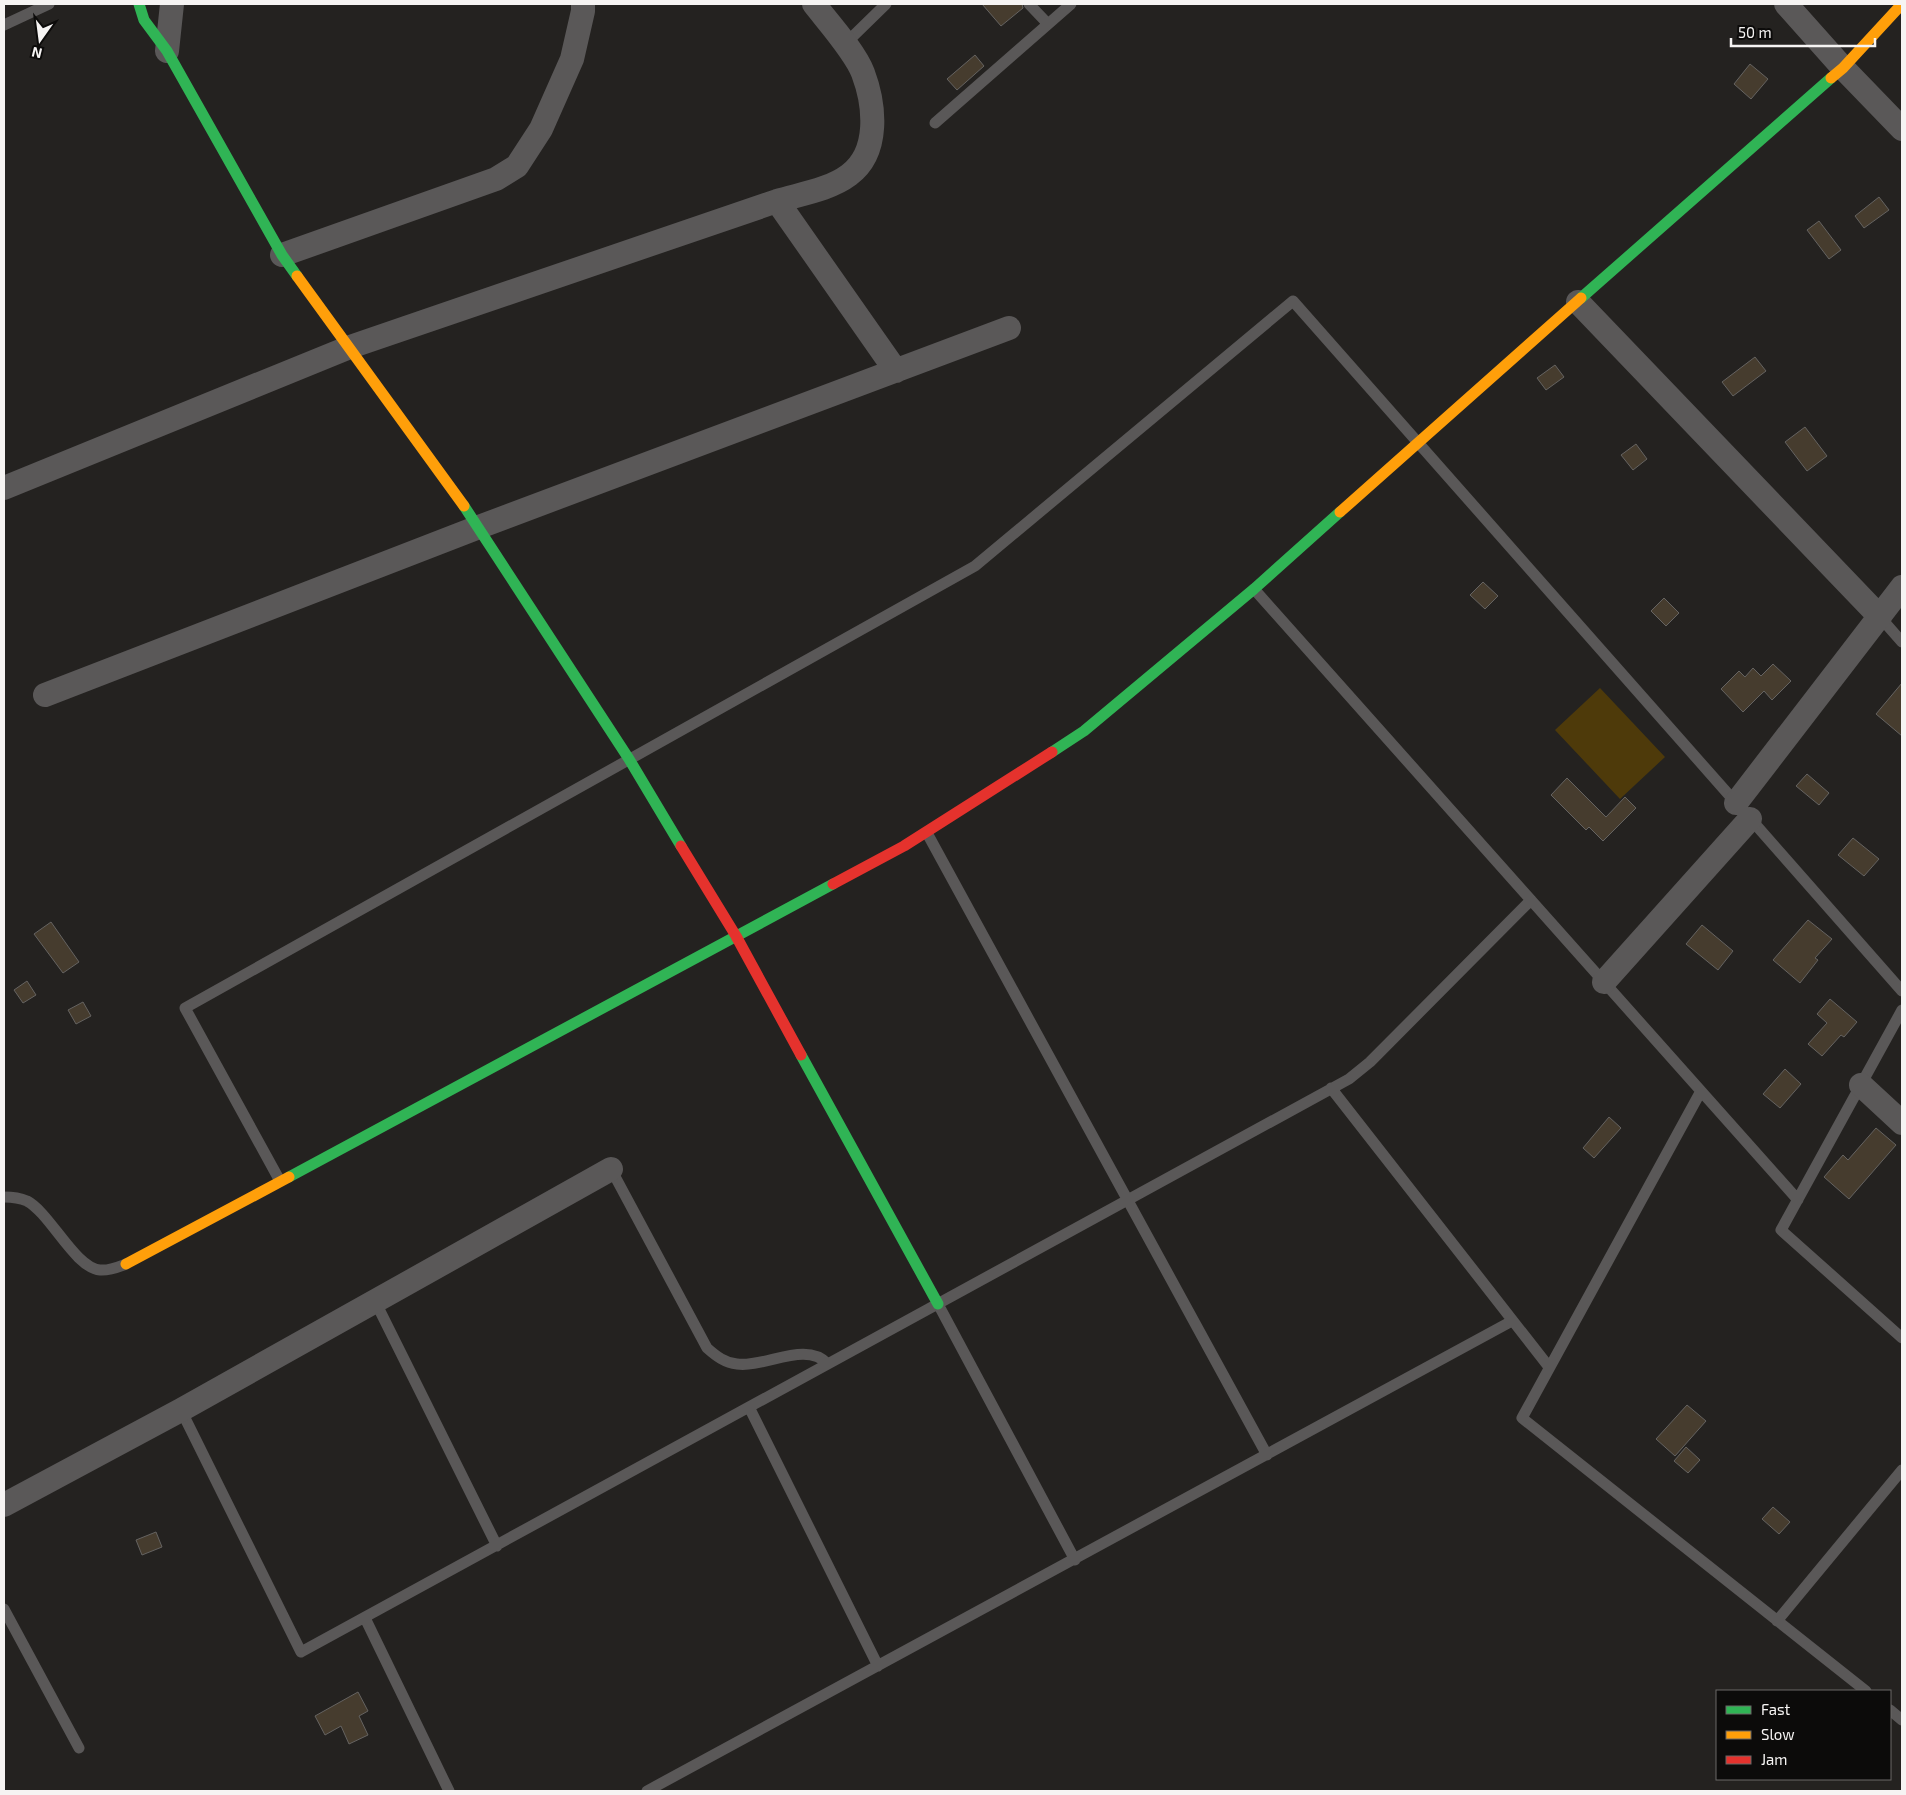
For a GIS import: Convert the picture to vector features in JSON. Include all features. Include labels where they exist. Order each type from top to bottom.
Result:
[{"type":"street","points":[[139,4],[144,20],[167,51],[282,255],[479,527],[540,625],[629,759],[736,936],[938,1304]]},
{"type":"street","points":[[167,51],[172,4]]},
{"type":"street","points":[[282,255],[496,179],[517,166],[541,129],[572,59],[583,4]]},
{"type":"street","points":[[4,488],[350,348],[777,201],[832,185],[850,175],[864,158],[874,128],[862,73],[855,59],[814,4]]},
{"type":"street","points":[[1786,4],[1843,68],[1902,129]]},
{"type":"street","points":[[126,1264],[927,833],[1084,731],[1254,589],[1843,68],[1902,4]]},
{"type":"street","points":[[777,201],[896,371]]},
{"type":"street","points":[[1578,302],[1880,617]]},
{"type":"street","points":[[46,695],[479,527],[1009,328]]},
{"type":"street","points":[[1604,982],[1743,811],[1902,587]]},
{"type":"street","points":[[1861,1085],[1902,1123]]},
{"type":"street","points":[[4,1505],[181,1410],[611,1168]]},
{"type":"lane","points":[[4,24],[49,4]]},
{"type":"lane","points":[[844,44],[886,4]]},
{"type":"lane","points":[[1029,4],[1048,24]]},
{"type":"lane","points":[[935,123],[1071,4]]},
{"type":"lane","points":[[280,1182],[185,1008],[975,566],[1293,301],[1902,991]]},
{"type":"lane","points":[[1254,589],[1798,1200]]},
{"type":"lane","points":[[1880,617],[1902,642]]},
{"type":"lane","points":[[927,833],[1267,1455]]},
{"type":"lane","points":[[181,1410],[301,1652],[1349,1078],[1370,1062],[1531,900]]},
{"type":"lane","points":[[1902,1010],[1781,1230],[1902,1338]]},
{"type":"lane","points":[[1331,1088],[1549,1367]]},
{"type":"lane","points":[[1701,1091],[1522,1418],[1865,1690]]},
{"type":"lane","points":[[611,1168],[707,1348],[726,1362],[745,1365],[807,1354],[822,1358],[828,1364]]},
{"type":"lane","points":[[4,1197],[27,1201],[36,1208],[78,1256],[93,1269],[112,1270],[126,1264]]},
{"type":"lane","points":[[375,1301],[497,1546]]},
{"type":"lane","points":[[938,1304],[1075,1560]]},
{"type":"lane","points":[[647,1791],[1512,1321]]},
{"type":"lane","points":[[749,1408],[878,1666]]},
{"type":"lane","points":[[1777,1621],[1902,1470]]},
{"type":"lane","points":[[4,1609],[79,1748]]},
{"type":"lane","points":[[364,1618],[449,1791]]},
{"type":"lane","points":[[1891,1711],[1902,1720]]},
{"type":"shaded area","points":[[1600,688],[1665,757],[1620,799],[1555,730]]},
{"type":"building","points":[[982,4],[1022,4],[1023,8],[1001,26]]},
{"type":"building","points":[[975,55],[984,66],[957,90],[947,79]]},
{"type":"building","points":[[1750,64],[1768,79],[1751,99],[1734,84]]},
{"type":"building","points":[[1879,197],[1889,210],[1864,228],[1855,216]]},
{"type":"building","points":[[1819,221],[1841,250],[1829,259],[1807,230]]},
{"type":"building","points":[[1755,357],[1766,371],[1733,396],[1722,382]]},
{"type":"building","points":[[1555,365],[1564,377],[1546,390],[1537,378]]},
{"type":"building","points":[[1805,427],[1827,456],[1807,471],[1785,442]]},
{"type":"building","points":[[1636,444],[1647,459],[1633,470],[1621,455]]},
{"type":"building","points":[[1483,582],[1498,596],[1485,609],[1470,595]]},
{"type":"building","points":[[1664,598],[1679,613],[1666,626],[1651,611]]},
{"type":"building","points":[[1773,664],[1791,681],[1772,700],[1764,691],[1743,712],[1721,689],[1739,671],[1745,677],[1753,668],[1761,676]]},
{"type":"building","points":[[1902,683],[1902,736],[1876,714]]},
{"type":"building","points":[[1807,774],[1829,793],[1819,805],[1796,786]]},
{"type":"building","points":[[1567,778],[1606,817],[1625,797],[1636,808],[1603,841],[1589,827],[1586,830],[1551,795]]},
{"type":"building","points":[[1853,838],[1879,859],[1864,876],[1838,855]]},
{"type":"building","points":[[1808,920],[1832,939],[1815,958],[1818,960],[1800,983],[1773,960]]},
{"type":"building","points":[[51,922],[79,962],[63,973],[34,934]]},
{"type":"building","points":[[1702,925],[1733,951],[1718,970],[1686,944]]},
{"type":"building","points":[[27,981],[36,995],[23,1003],[14,990]]},
{"type":"building","points":[[1830,999],[1857,1022],[1844,1037],[1841,1035],[1822,1056],[1808,1044],[1827,1023],[1817,1014]]},
{"type":"building","points":[[83,1002],[91,1016],[76,1024],[68,1010]]},
{"type":"building","points":[[1785,1069],[1801,1084],[1780,1108],[1763,1094]]},
{"type":"building","points":[[1609,1117],[1621,1128],[1594,1158],[1583,1148]]},
{"type":"building","points":[[1876,1128],[1896,1145],[1849,1199],[1824,1177],[1843,1155],[1848,1160]]},
{"type":"building","points":[[1687,1405],[1706,1421],[1675,1456],[1656,1439]]},
{"type":"building","points":[[1686,1447],[1700,1460],[1688,1473],[1674,1461]]},
{"type":"building","points":[[1773,1507],[1790,1522],[1779,1534],[1762,1519]]},
{"type":"building","points":[[156,1532],[162,1547],[142,1555],[136,1540]]},
{"type":"building","points":[[358,1692],[368,1711],[359,1716],[368,1735],[349,1744],[341,1726],[325,1735],[315,1716]]},
{"type":"traffic: fast","points":[[139,4],[144,20],[167,51],[282,255],[297,276]]},
{"type":"traffic: fast","points":[[1581,298],[1831,78]]},
{"type":"traffic: fast","points":[[464,506],[629,759],[681,846]]},
{"type":"traffic: fast","points":[[1052,752],[1084,731],[1254,589],[1340,512]]},
{"type":"traffic: fast","points":[[289,1177],[833,884]]},
{"type":"traffic: fast","points":[[801,1055],[938,1304]]},
{"type":"traffic: slow","points":[[1831,78],[1843,68],[1902,4]]},
{"type":"traffic: slow","points":[[297,276],[464,506]]},
{"type":"traffic: slow","points":[[1340,512],[1581,298]]},
{"type":"traffic: slow","points":[[126,1264],[289,1177]]},
{"type":"traffic: jam","points":[[833,884],[904,846],[1052,752]]},
{"type":"traffic: jam","points":[[681,846],[736,936],[801,1055]]}]
